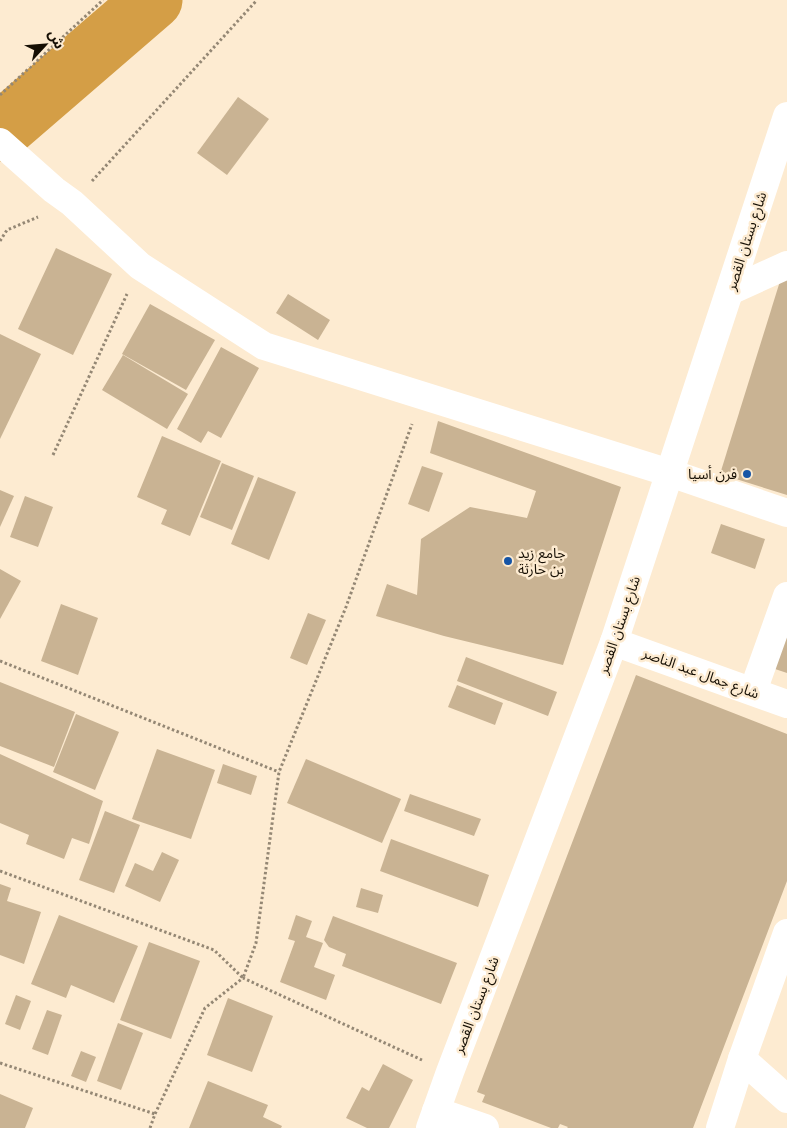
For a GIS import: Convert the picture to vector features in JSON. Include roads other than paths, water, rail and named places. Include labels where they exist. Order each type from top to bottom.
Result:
[{"type":"street","name":"شارع بستان القصر","points":[[433,1119],[614,642],[787,116]]},
{"type":"street","points":[[0,142],[140,266],[264,346],[670,473],[787,513]]},
{"type":"street","points":[[730,291],[787,265]]},
{"type":"street","points":[[753,692],[787,596]]},
{"type":"street","name":"شارع جمال عبد الناصر","points":[[614,642],[787,704]]},
{"type":"street","points":[[720,1128],[742,1059],[787,933]]},
{"type":"street","points":[[742,1059],[787,1099]]},
{"type":"street","points":[[433,1119],[485,1128]]},
{"type":"waterway","points":[[0,132],[153,0]]},
{"type":"place","name":"فرن أسيا","points":[[747,474]]},
{"type":"place","name":"جامع زيد بن حارثة","points":[[508,561]]}]
